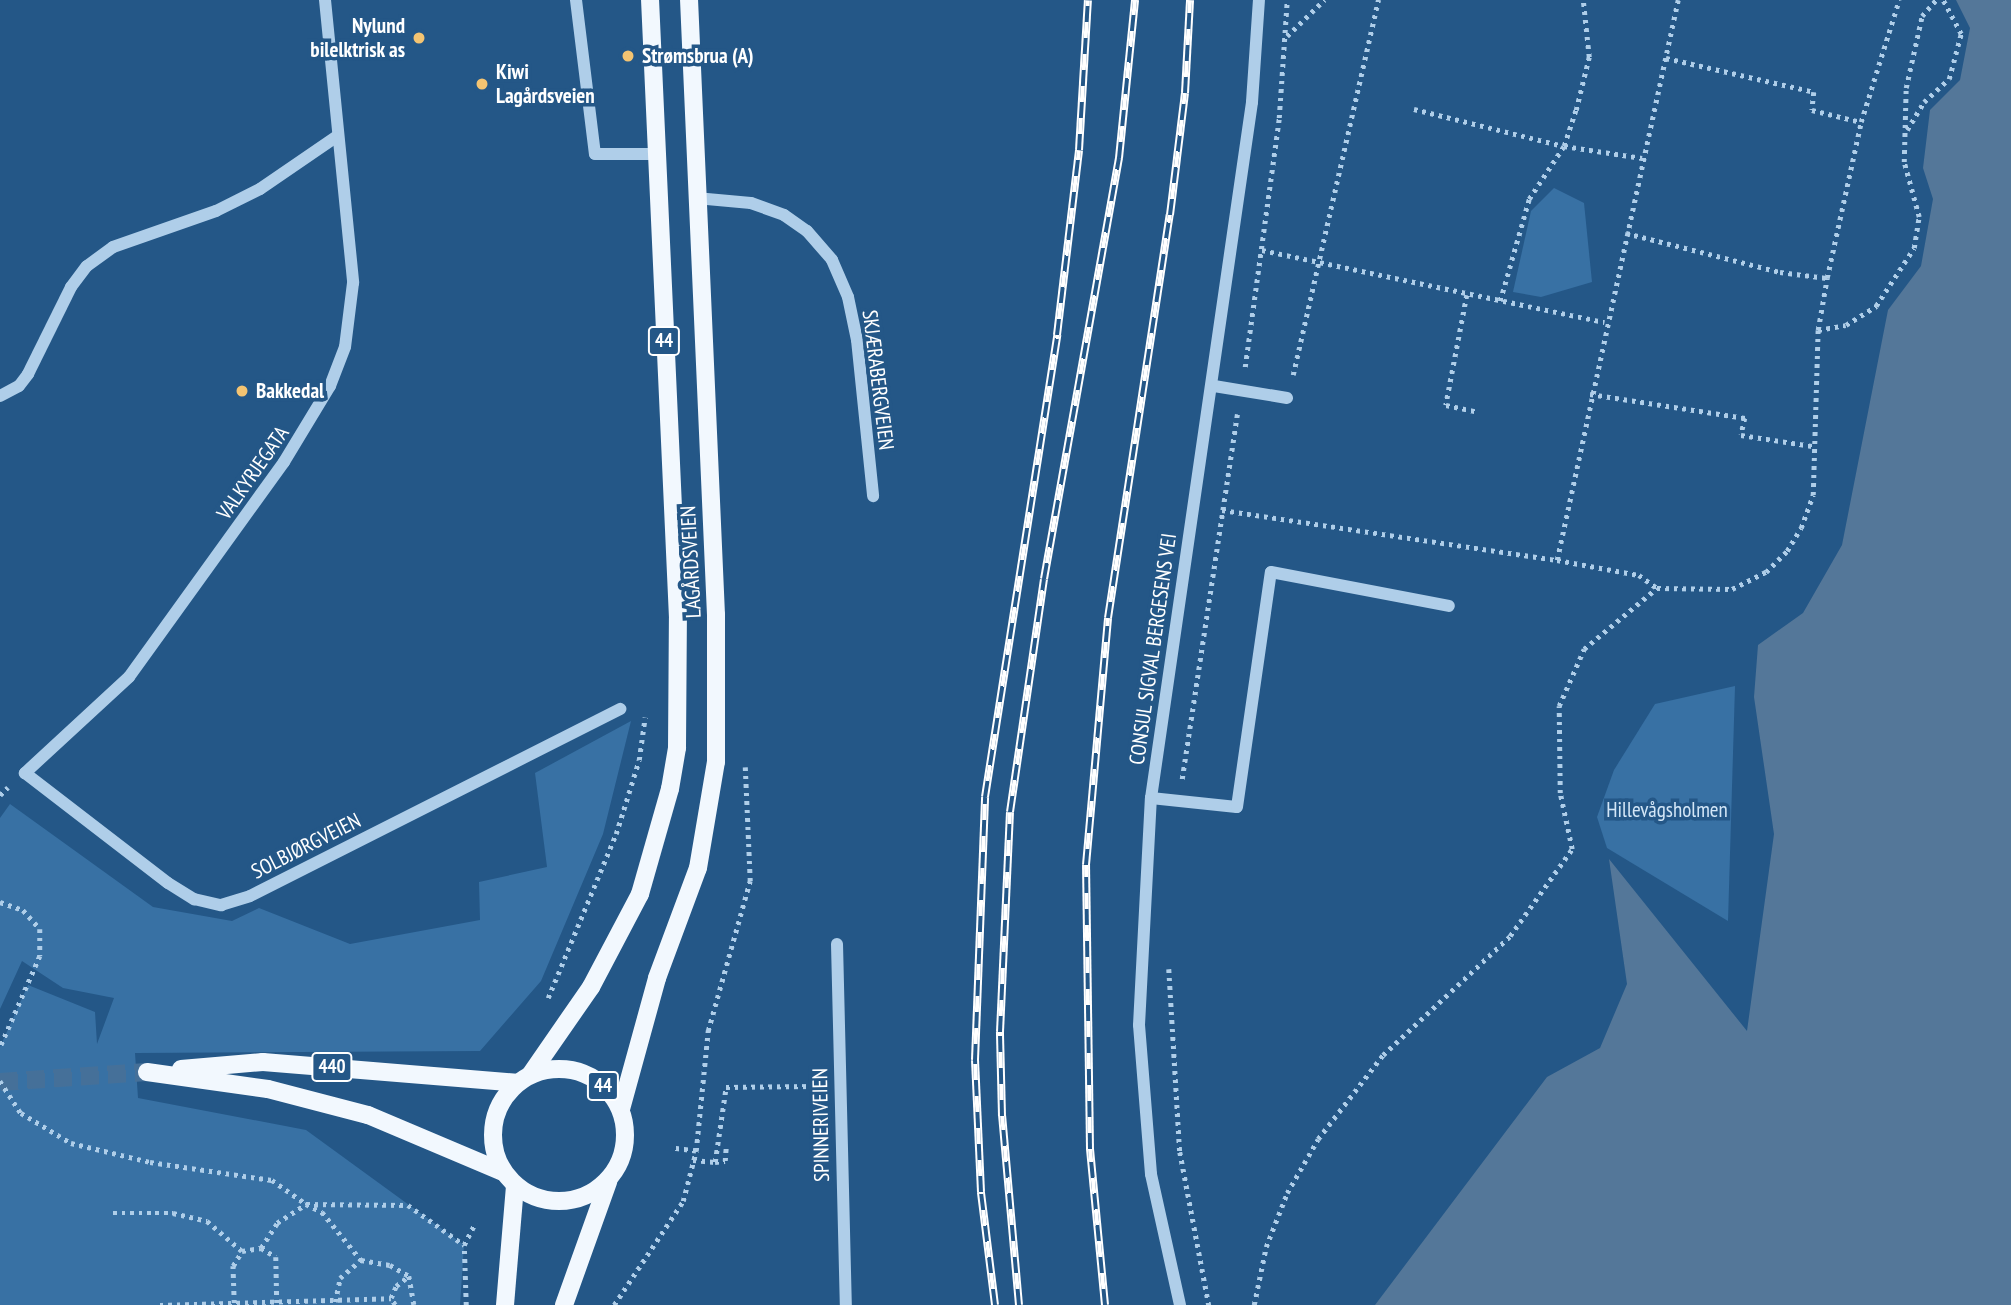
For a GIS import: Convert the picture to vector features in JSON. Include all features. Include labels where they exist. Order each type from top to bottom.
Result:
[{"type":"main road","name":"LAGÅRDSVEIEN","points":[[523,1079],[591,987],[640,894],[677,748],[678,631],[654,154],[650,0]]},
{"type":"main road","name":"LAGÅRDSVEIEN","points":[[621,1108],[657,978],[698,868],[716,762],[716,615],[689,0]]},
{"type":"main road","name":"440","points":[[503,1172],[368,1115],[268,1089],[147,1072],[263,1062],[523,1079]]},
{"type":"main road","name":"44","points":[[559,1068],[585,1074],[608,1089],[621,1108],[627,1139],[620,1166],[608,1182],[589,1196],[566,1202],[539,1199],[515,1186],[503,1172],[494,1150],[492,1128],[499,1105],[523,1079],[559,1068]]},
{"type":"main road","name":"44","points":[[564,1305],[608,1182]]},
{"type":"main road","points":[[505,1305],[515,1186]]},
{"type":"street","name":"VALKYRJEGATA","points":[[25,773],[129,677],[290,453],[330,386],[345,347],[353,283],[325,0]]},
{"type":"street","points":[[576,0],[595,154],[654,154]]},
{"type":"street","name":"CONSUL SIGVAL BERGESENS VEI","points":[[1180,1305],[1151,1174],[1139,1026],[1151,798],[1214,386],[1252,102],[1259,0]]},
{"type":"street","points":[[0,396],[19,386],[28,374],[71,287],[87,266],[113,247],[216,211],[260,189],[337,137]]},
{"type":"street","name":"SKJÆRABERGVEIEN","points":[[696,198],[751,203],[784,215],[807,231],[832,260],[848,297],[857,340],[873,496]]},
{"type":"street","points":[[1214,386],[1287,398]]},
{"type":"street","points":[[1151,798],[1237,807],[1271,572],[1449,606]]},
{"type":"street","name":"SOLBJØRGVEIEN","points":[[25,773],[168,883],[194,899],[221,905],[250,896],[621,709]]},
{"type":"street","name":"SPINNERIVEIEN","points":[[837,944],[846,1305]]},
{"type":"path","points":[[1178,801],[1262,250],[1286,36],[1287,0]]},
{"type":"path","points":[[1286,36],[1324,0]]},
{"type":"path","points":[[1287,398],[1378,0]]},
{"type":"path","points":[[1500,301],[1529,199],[1564,146],[1589,57],[1583,0]]},
{"type":"path","points":[[1557,560],[1605,322],[1678,0]]},
{"type":"path","points":[[1222,510],[1557,560],[1639,575],[1657,588],[1732,589],[1766,572],[1787,551],[1801,528],[1813,495],[1812,446],[1818,330],[1827,278],[1861,122],[1899,0]]},
{"type":"path","points":[[1818,330],[1846,325],[1876,306],[1914,248],[1919,217],[1904,162],[1906,88],[1922,16],[1936,0]]},
{"type":"path","points":[[1906,131],[1924,102],[1949,79],[1961,34],[1943,0]]},
{"type":"path","points":[[1665,58],[1814,92],[1812,110],[1861,122]]},
{"type":"path","points":[[1414,109],[1564,146],[1643,158]]},
{"type":"path","points":[[1626,233],[1780,272],[1827,278]]},
{"type":"path","points":[[1262,250],[1605,322]]},
{"type":"path","points":[[1467,295],[1447,405],[1478,412]]},
{"type":"path","points":[[1590,394],[1745,418],[1741,435],[1812,446]]},
{"type":"path","points":[[1254,1305],[1266,1247],[1287,1193],[1318,1139],[1383,1055],[1510,936],[1572,849],[1560,793],[1559,706],[1584,649],[1657,588]]},
{"type":"path","points":[[544,1006],[616,834],[639,760],[646,711]]},
{"type":"path","points":[[614,1305],[683,1201],[696,1151],[708,1031],[750,881],[745,764]]},
{"type":"path","points":[[0,902],[23,910],[40,929],[40,956],[0,1048]]},
{"type":"path","points":[[1169,958],[1180,1152],[1209,1305]]},
{"type":"path","points":[[0,1081],[21,1113],[71,1143],[150,1162],[272,1180],[322,1212],[361,1260],[390,1265],[409,1276]]},
{"type":"path","points":[[715,1162],[726,1087],[839,1086]]},
{"type":"path","points":[[693,1160],[725,1161],[726,1145]]},
{"type":"path","points":[[672,1148],[696,1151]]},
{"type":"path","points":[[261,1248],[277,1223],[306,1204],[408,1205],[464,1245]]},
{"type":"path","points":[[113,1213],[173,1213],[207,1221],[242,1251],[261,1248],[276,1257],[277,1303]]},
{"type":"path","points":[[466,1305],[464,1245],[475,1223]]},
{"type":"path","points":[[234,1304],[233,1266],[242,1251]]},
{"type":"path","points":[[335,1302],[340,1278],[361,1260]]},
{"type":"path","points":[[160,1305],[335,1302],[391,1298],[409,1276]]},
{"type":"path","points":[[409,1276],[414,1305]]},
{"type":"path","points":[[391,1298],[395,1305]]},
{"type":"green space","points":[[1554,188],[1584,203],[1592,282],[1541,297],[1513,292],[1531,211]]},
{"type":"green space","name":"Hillevågsholmen","points":[[1735,686],[1728,921],[1607,848],[1597,817],[1614,770],[1655,704]]},
{"type":"green space","points":[[631,721],[603,834],[541,981],[480,1051],[135,1053],[138,1098],[306,1130],[464,1245],[460,1305],[0,1305],[0,1047],[28,985],[95,1012],[97,1044],[114,998],[63,988],[22,961],[0,1009],[0,818],[10,804],[153,907],[232,921],[259,908],[350,944],[480,920],[479,882],[547,867],[535,773]]},
{"type":"shaded area","points":[[1956,0],[2011,0],[2011,1305],[1375,1305],[1547,1077],[1600,1048],[1627,984],[1609,859],[1747,1031],[1774,834],[1754,697],[1758,645],[1803,613],[1842,545],[1888,310],[1921,266],[1933,199],[1923,168],[1930,110],[1960,80],[1970,28]]},
{"type":"tunnel","points":[[0,1082],[147,1072]]},
{"type":"railway","points":[[995,1305],[981,1192],[975,1060],[985,797],[1057,335],[1079,150],[1088,0]]},
{"type":"railway","points":[[1019,1305],[1002,1116],[1000,1032],[1010,812],[1044,579],[1119,158],[1135,0]]},
{"type":"railway","points":[[1105,1305],[1090,1149],[1086,865],[1108,618],[1170,215],[1185,93],[1190,0]]},
{"type":"place","name":"Nylund bilelktrisk as","points":[[419,38]]},
{"type":"place","name":"Strømsbrua (A)","points":[[628,56]]},
{"type":"place","name":"Kiwi Lagårdsveien","points":[[482,84]]},
{"type":"place","name":"Bakkedal","points":[[242,391]]}]
